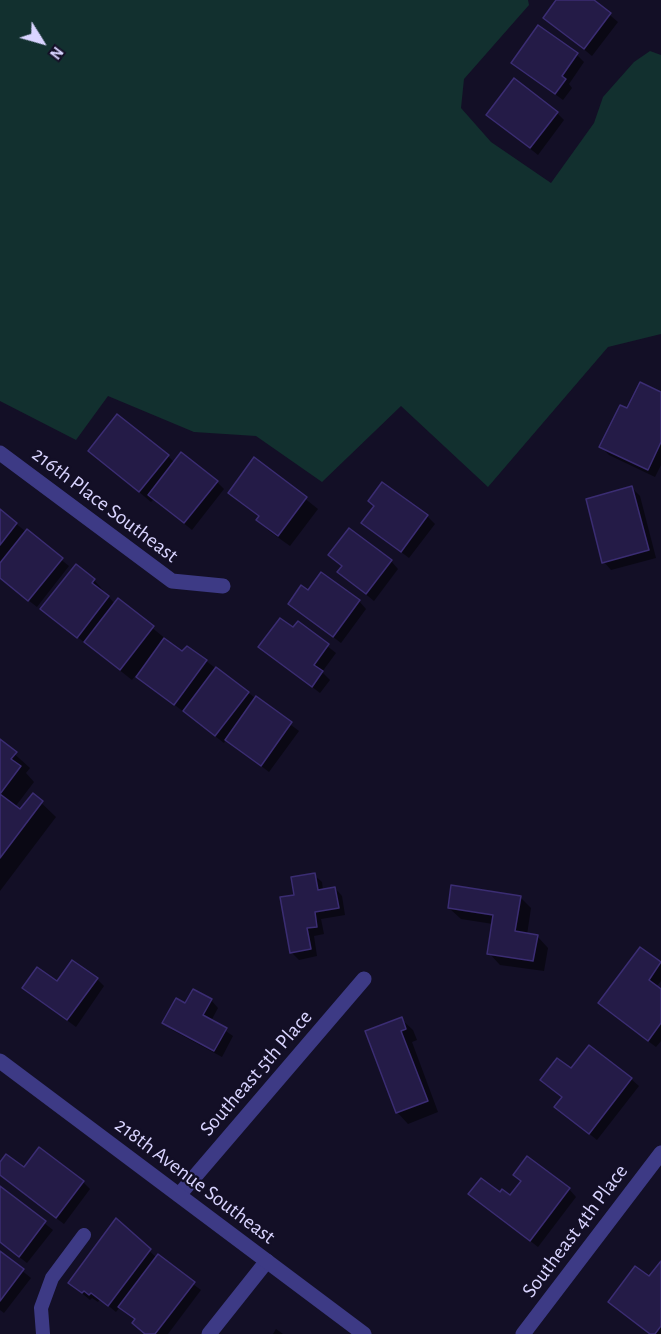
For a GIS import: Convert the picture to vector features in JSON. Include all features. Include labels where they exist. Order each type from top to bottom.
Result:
[{"type":"street","name":"216th Place Southeast","points":[[0,453],[172,582],[223,586]]},
{"type":"street","name":"Southeast 5th Place","points":[[179,1195],[364,979]]},
{"type":"street","name":"218th Avenue Southeast","points":[[0,1061],[364,1334]]},
{"type":"street","name":"Southeast 4th Place","points":[[523,1334],[661,1153]]},
{"type":"street","points":[[209,1334],[267,1261]]},
{"type":"lane","points":[[43,1334],[41,1308],[52,1278],[84,1234]]},
{"type":"green space","points":[[0,0],[528,0],[529,5],[464,79],[461,108],[491,142],[551,183],[594,123],[603,97],[634,62],[650,51],[661,55],[661,334],[608,347],[488,487],[401,406],[322,482],[256,436],[194,432],[108,396],[76,440],[0,401]]},
{"type":"building","points":[[556,0],[594,0],[611,13],[584,49],[543,18]]},
{"type":"building","points":[[538,25],[578,53],[562,76],[566,79],[555,94],[511,63]]},
{"type":"building","points":[[514,78],[558,112],[530,148],[486,115]]},
{"type":"building","points":[[640,382],[661,392],[661,442],[648,470],[599,447],[620,405],[627,408]]},
{"type":"building","points":[[117,414],[169,455],[139,492],[88,451]]},
{"type":"building","points":[[181,452],[218,481],[184,523],[148,495]]},
{"type":"building","points":[[254,457],[307,497],[278,536],[256,520],[259,516],[228,493]]},
{"type":"building","points":[[382,482],[428,515],[401,552],[361,523],[374,506],[368,501]]},
{"type":"building","points":[[632,486],[649,550],[602,563],[586,499]]},
{"type":"building","points":[[0,509],[17,523],[0,545]]},
{"type":"building","points":[[349,528],[392,560],[366,594],[337,572],[342,566],[328,555]]},
{"type":"building","points":[[27,529],[63,558],[28,601],[0,578],[0,563]]},
{"type":"building","points":[[76,564],[95,579],[92,583],[109,596],[77,638],[40,609]]},
{"type":"building","points":[[321,572],[360,600],[333,637],[288,604],[301,585],[308,590]]},
{"type":"building","points":[[118,598],[154,626],[120,670],[84,642]]},
{"type":"building","points":[[280,618],[293,627],[298,621],[329,644],[314,665],[323,671],[312,687],[258,647]]},
{"type":"building","points":[[164,638],[182,651],[187,646],[207,660],[174,705],[136,677]]},
{"type":"building","points":[[216,667],[249,692],[215,736],[183,711]]},
{"type":"building","points":[[256,696],[292,722],[261,766],[225,740]]},
{"type":"building","points":[[0,739],[17,752],[11,759],[21,766],[0,794]]},
{"type":"building","points":[[33,793],[43,801],[0,858],[0,794],[20,809]]},
{"type":"building","points":[[315,873],[318,890],[335,887],[339,908],[315,912],[317,927],[307,928],[311,949],[290,953],[280,897],[294,895],[291,877]]},
{"type":"building","points":[[451,885],[521,896],[515,931],[538,935],[533,961],[487,954],[493,915],[448,908]]},
{"type":"building","points":[[640,947],[661,962],[649,980],[661,989],[661,1023],[648,1041],[598,1003]]},
{"type":"building","points":[[72,960],[98,978],[67,1020],[22,988],[37,967],[57,981]]},
{"type":"building","points":[[193,989],[212,999],[203,1015],[227,1028],[214,1051],[162,1023],[176,998],[185,1003]]},
{"type":"building","points":[[402,1017],[406,1029],[401,1031],[428,1101],[396,1113],[365,1031]]},
{"type":"building","points":[[589,1045],[632,1078],[589,1134],[554,1107],[562,1097],[540,1080],[557,1058],[571,1068]]},
{"type":"building","points":[[39,1147],[84,1181],[56,1218],[0,1175],[0,1162],[6,1154],[24,1167]]},
{"type":"building","points":[[527,1156],[570,1188],[530,1241],[468,1194],[481,1178],[500,1192],[502,1189],[510,1195],[521,1181],[513,1175]]},
{"type":"building","points":[[0,1186],[46,1221],[19,1257],[0,1242]]},
{"type":"building","points":[[116,1218],[151,1249],[108,1306],[91,1293],[89,1295],[84,1291],[82,1293],[68,1283]]},
{"type":"building","points":[[0,1251],[24,1269],[0,1301]]},
{"type":"building","points":[[158,1254],[195,1282],[155,1334],[145,1334],[132,1323],[135,1319],[118,1307]]},
{"type":"building","points":[[661,1261],[661,1326],[655,1334],[650,1334],[608,1302],[635,1266],[649,1276]]}]
